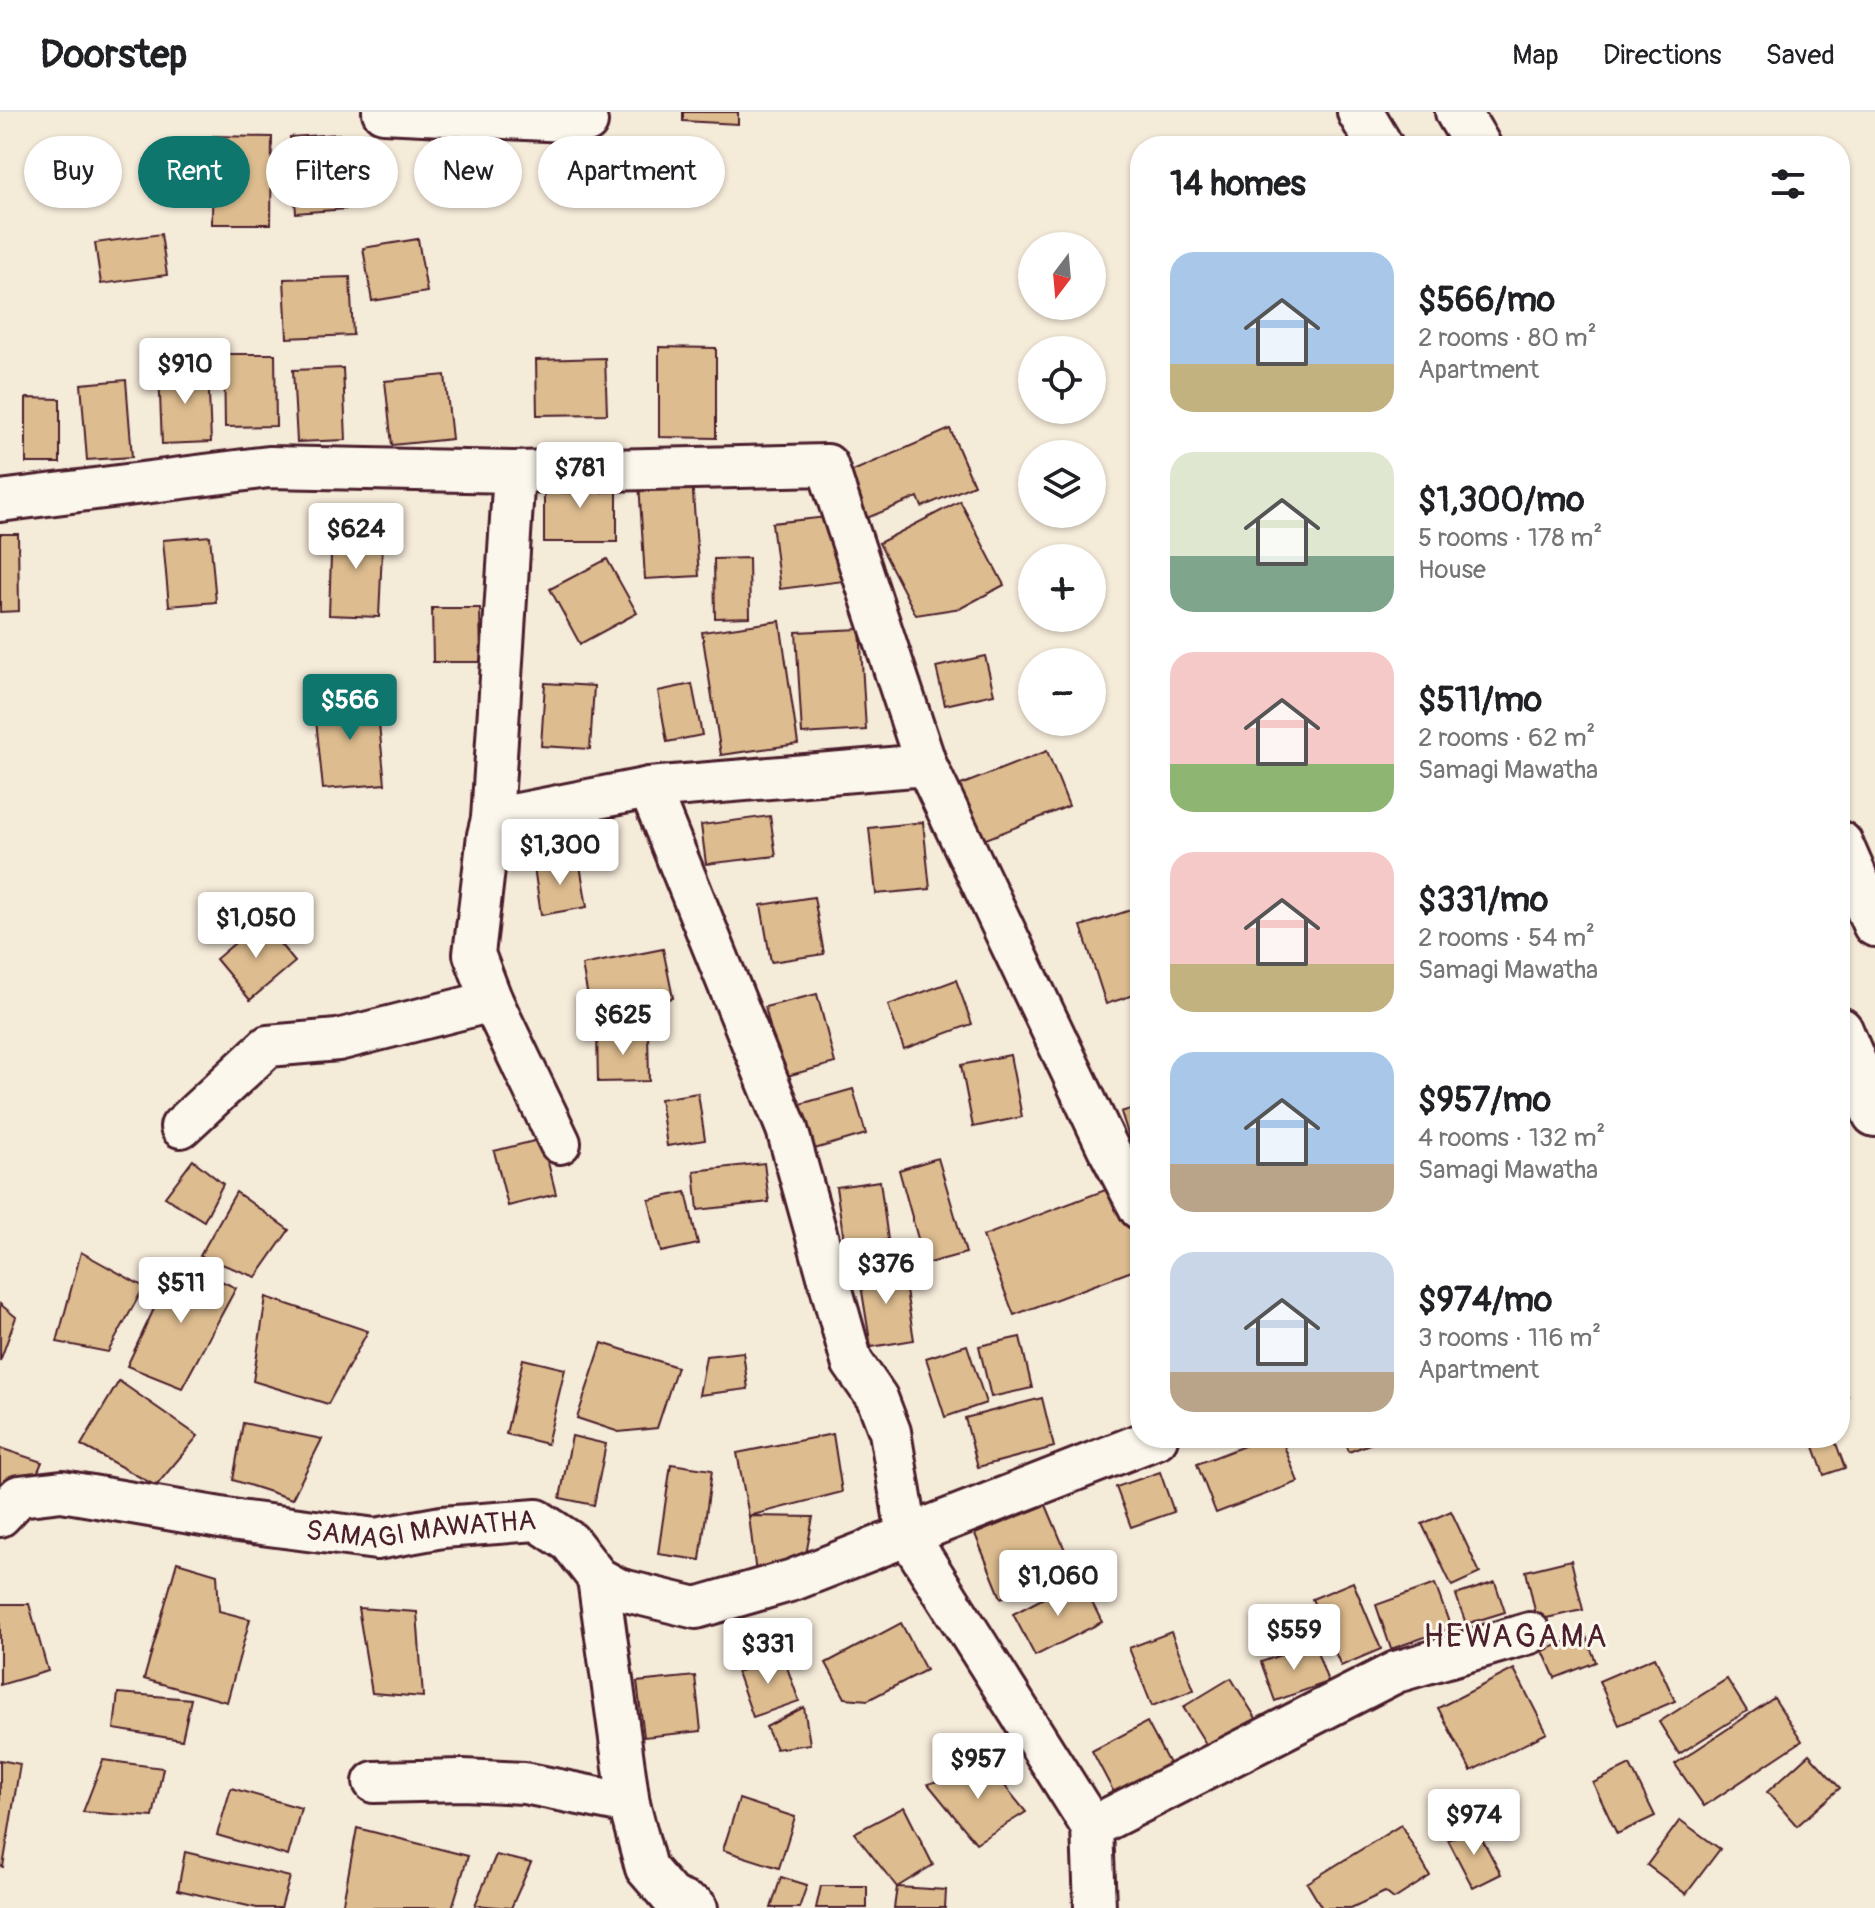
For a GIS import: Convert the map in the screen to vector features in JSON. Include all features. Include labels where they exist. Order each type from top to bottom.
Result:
[{"type":"highway","points":[[1360,112],[1374,136]]},
{"type":"highway","points":[[1458,112],[1472,136]]},
{"type":"highway","points":[[1850,867],[1875,924]]},
{"type":"highway","points":[[1850,1054],[1875,1114]]},
{"type":"street","points":[[383,112],[587,122]]},
{"type":"street","points":[[0,501],[269,467],[514,472],[827,465],[926,765],[1130,1190]]},
{"type":"street","points":[[514,472],[492,819],[474,954],[492,1001],[560,1143]]},
{"type":"street","points":[[492,819],[649,788],[926,765]]},
{"type":"street","points":[[649,788],[787,1129],[852,1362],[877,1398],[890,1432],[907,1534],[1092,1827],[1095,1908]]},
{"type":"street","points":[[181,1127],[268,1046],[338,1040],[492,1001]]},
{"type":"street","name":"SAMAGI MAWATHA","points":[[0,1516],[19,1496],[62,1491],[238,1521],[376,1539],[442,1527],[537,1520],[570,1542],[598,1578],[618,1589],[696,1608],[793,1580],[1131,1448]]},
{"type":"street","points":[[598,1578],[629,1804],[646,1868],[671,1897],[697,1908]]},
{"type":"street","points":[[1092,1827],[1396,1672],[1530,1633]]},
{"type":"street","points":[[374,1782],[463,1780],[524,1783],[629,1804]]},
{"type":"building","points":[[683,112],[738,112],[738,124],[683,121]]},
{"type":"building","points":[[250,137],[266,137],[266,208],[271,208],[271,224],[212,224],[212,208],[250,208]]},
{"type":"building","points":[[296,208],[346,209],[296,213]]},
{"type":"building","points":[[161,234],[167,275],[101,284],[95,243]]},
{"type":"building","points":[[418,239],[427,292],[372,301],[363,248]]},
{"type":"building","points":[[350,277],[353,335],[287,338],[284,279]]},
{"type":"building","points":[[659,347],[716,348],[716,438],[659,437]]},
{"type":"building","points":[[224,354],[275,354],[276,426],[225,427]]},
{"type":"building","points":[[605,358],[607,414],[537,415],[536,360]]},
{"type":"building","points":[[343,368],[346,440],[297,442],[293,370]]},
{"type":"building","points":[[208,369],[211,442],[162,444],[159,370]]},
{"type":"building","points":[[445,375],[452,439],[392,445],[385,381]]},
{"type":"building","points":[[126,380],[132,457],[87,460],[81,384]]},
{"type":"building","points":[[26,398],[60,399],[60,463],[26,463]]},
{"type":"building","points":[[950,429],[974,485],[922,507],[918,497],[867,518],[848,473]]},
{"type":"building","points":[[544,478],[617,479],[617,542],[544,542]]},
{"type":"building","points":[[692,479],[699,576],[645,579],[639,482]]},
{"type":"building","points":[[960,501],[1004,585],[961,608],[916,615],[879,543]]},
{"type":"building","points":[[836,516],[844,581],[780,589],[772,523]]},
{"type":"building","points":[[332,526],[383,528],[379,617],[329,615]]},
{"type":"building","points":[[0,534],[18,534],[19,611],[0,612]]},
{"type":"building","points":[[210,536],[216,602],[169,606],[163,540]]},
{"type":"building","points":[[749,558],[750,617],[715,618],[714,559]]},
{"type":"building","points":[[607,559],[637,613],[580,644],[550,589]]},
{"type":"building","points":[[432,608],[480,608],[481,662],[433,662]]},
{"type":"building","points":[[780,621],[798,744],[721,755],[702,632]]},
{"type":"building","points":[[860,629],[866,730],[802,734],[796,632]]},
{"type":"building","points":[[985,656],[994,694],[945,705],[936,667]]},
{"type":"building","points":[[545,683],[594,686],[590,749],[541,746]]},
{"type":"building","points":[[692,684],[702,735],[667,742],[658,691]]},
{"type":"building","points":[[376,694],[385,784],[323,789],[314,700]]},
{"type":"building","points":[[1047,751],[1069,806],[976,843],[953,788]]},
{"type":"building","points":[[770,816],[776,856],[706,864],[701,825]]},
{"type":"building","points":[[923,822],[930,889],[876,894],[869,828]]},
{"type":"building","points":[[579,859],[587,907],[541,915],[534,867]]},
{"type":"building","points":[[814,897],[824,954],[771,962],[761,905]]},
{"type":"building","points":[[1130,910],[1130,996],[1106,1004],[1081,926]]},
{"type":"building","points":[[261,921],[295,962],[250,1000],[216,959]]},
{"type":"building","points":[[663,949],[673,998],[591,1013],[582,965]]},
{"type":"building","points":[[956,980],[972,1024],[904,1049],[888,1005]]},
{"type":"building","points":[[817,994],[835,1063],[783,1077],[765,1007]]},
{"type":"building","points":[[597,1032],[648,1032],[649,1081],[598,1082]]},
{"type":"building","points":[[1010,1055],[1022,1117],[973,1127],[961,1065]]},
{"type":"building","points":[[853,1089],[866,1134],[811,1150],[797,1105]]},
{"type":"building","points":[[698,1093],[705,1140],[667,1146],[660,1099]]},
{"type":"building","points":[[1130,1109],[1130,1140],[1121,1112]]},
{"type":"building","points":[[542,1139],[556,1194],[508,1206],[494,1151]]},
{"type":"building","points":[[938,1158],[966,1253],[925,1264],[899,1170]]},
{"type":"building","points":[[193,1160],[223,1184],[204,1221],[165,1197]]},
{"type":"building","points":[[764,1163],[769,1202],[698,1210],[694,1171]]},
{"type":"building","points":[[880,1181],[888,1240],[845,1247],[836,1187]]},
{"type":"building","points":[[1116,1186],[1130,1222],[1130,1272],[1014,1315],[983,1236]]},
{"type":"building","points":[[236,1192],[289,1230],[256,1277],[200,1256]]},
{"type":"building","points":[[686,1192],[698,1244],[661,1252],[649,1200]]},
{"type":"building","points":[[81,1252],[144,1287],[108,1352],[57,1342]]},
{"type":"building","points":[[177,1260],[236,1288],[182,1388],[127,1366]]},
{"type":"building","points":[[902,1266],[914,1340],[871,1347],[859,1273]]},
{"type":"building","points":[[266,1297],[368,1331],[328,1404],[253,1381]]},
{"type":"building","points":[[0,1304],[16,1317],[0,1361]]},
{"type":"building","points":[[1020,1337],[1032,1388],[991,1397],[979,1346]]},
{"type":"building","points":[[602,1343],[677,1367],[657,1428],[619,1432],[577,1418]]},
{"type":"building","points":[[967,1345],[986,1403],[945,1417],[926,1358]]},
{"type":"building","points":[[743,1352],[748,1389],[699,1395],[706,1356]]},
{"type":"building","points":[[523,1359],[565,1369],[547,1444],[506,1434]]},
{"type":"building","points":[[119,1381],[198,1436],[156,1486],[81,1445]]},
{"type":"building","points":[[1042,1398],[1054,1447],[978,1467],[965,1418]]},
{"type":"building","points":[[243,1423],[322,1439],[292,1499],[233,1480]]},
{"type":"building","points":[[833,1434],[842,1492],[749,1516],[737,1453]]},
{"type":"building","points":[[572,1436],[606,1444],[594,1505],[560,1498]]},
{"type":"building","points":[[0,1448],[42,1462],[34,1481],[0,1497]]},
{"type":"building","points":[[1239,1448],[1285,1448],[1298,1482],[1216,1513],[1197,1464]]},
{"type":"building","points":[[1815,1448],[1838,1448],[1845,1468],[1824,1475]]},
{"type":"building","points":[[671,1464],[712,1470],[700,1560],[658,1554]]},
{"type":"building","points":[[1160,1472],[1174,1512],[1131,1527],[1116,1487]]},
{"type":"building","points":[[1046,1505],[1073,1569],[1001,1598],[975,1534]]},
{"type":"building","points":[[1451,1511],[1480,1573],[1452,1586],[1422,1524]]},
{"type":"building","points":[[749,1516],[813,1517],[805,1560],[756,1574]]},
{"type":"building","points":[[1571,1560],[1583,1610],[1537,1620],[1526,1571]]},
{"type":"building","points":[[177,1562],[217,1574],[219,1611],[250,1619],[227,1702],[144,1679]]},
{"type":"building","points":[[1080,1579],[1102,1622],[1035,1656],[1013,1614]]},
{"type":"building","points":[[1353,1582],[1381,1649],[1341,1666],[1312,1599]]},
{"type":"building","points":[[1495,1582],[1505,1612],[1466,1624],[1456,1595]]},
{"type":"building","points":[[1435,1584],[1451,1628],[1391,1649],[1376,1605]]},
{"type":"building","points":[[0,1604],[29,1604],[48,1671],[0,1685]]},
{"type":"building","points":[[358,1608],[417,1612],[423,1697],[372,1693]]},
{"type":"building","points":[[901,1623],[926,1670],[868,1700],[845,1698],[826,1663]]},
{"type":"building","points":[[1171,1632],[1194,1690],[1152,1706],[1129,1648]]},
{"type":"building","points":[[1585,1634],[1596,1662],[1555,1678],[1543,1651]]},
{"type":"building","points":[[1314,1643],[1328,1682],[1275,1701],[1261,1662]]},
{"type":"building","points":[[783,1656],[799,1701],[753,1717],[737,1672]]},
{"type":"building","points":[[1655,1657],[1675,1701],[1619,1725],[1599,1681]]},
{"type":"building","points":[[1514,1669],[1547,1733],[1471,1771],[1438,1708]]},
{"type":"building","points":[[695,1676],[701,1731],[644,1737],[637,1682]]},
{"type":"building","points":[[1231,1678],[1259,1723],[1211,1752],[1183,1707]]},
{"type":"building","points":[[1727,1679],[1747,1711],[1679,1754],[1659,1722]]},
{"type":"building","points":[[118,1693],[191,1699],[182,1740],[114,1729]]},
{"type":"building","points":[[1774,1698],[1802,1741],[1704,1806],[1675,1764]]},
{"type":"building","points":[[804,1707],[810,1744],[776,1749],[766,1727]]},
{"type":"building","points":[[1147,1722],[1174,1773],[1119,1802],[1092,1751]]},
{"type":"building","points":[[1809,1754],[1840,1788],[1797,1826],[1767,1792]]},
{"type":"building","points":[[0,1760],[20,1764],[3,1867],[0,1866]]},
{"type":"building","points":[[103,1760],[163,1768],[153,1817],[83,1812]]},
{"type":"building","points":[[988,1765],[1026,1812],[976,1843],[928,1784]]},
{"type":"building","points":[[1630,1765],[1655,1816],[1617,1834],[1593,1783]]},
{"type":"building","points":[[231,1788],[301,1808],[288,1856],[217,1835]]},
{"type":"building","points":[[739,1799],[795,1817],[779,1868],[723,1850]]},
{"type":"building","points":[[904,1807],[933,1865],[897,1887],[854,1833]]},
{"type":"building","points":[[1680,1820],[1720,1849],[1686,1894],[1647,1865]]},
{"type":"building","points":[[1401,1825],[1430,1876],[1394,1899],[1385,1892],[1351,1908],[1322,1908],[1307,1883]]},
{"type":"building","points":[[1475,1826],[1501,1874],[1473,1888],[1448,1840]]},
{"type":"building","points":[[357,1828],[468,1856],[452,1908],[342,1908]]},
{"type":"building","points":[[185,1852],[290,1877],[281,1908],[257,1908],[178,1890]]},
{"type":"building","points":[[496,1855],[531,1863],[511,1908],[475,1905]]},
{"type":"building","points":[[781,1877],[807,1885],[799,1908],[771,1908]]},
{"type":"building","points":[[821,1886],[867,1886],[867,1908],[816,1908]]},
{"type":"building","points":[[897,1887],[946,1890],[945,1908],[894,1908]]},
{"type":"district","name":"HEWAGAMA","points":[[1516,1637]]}]
